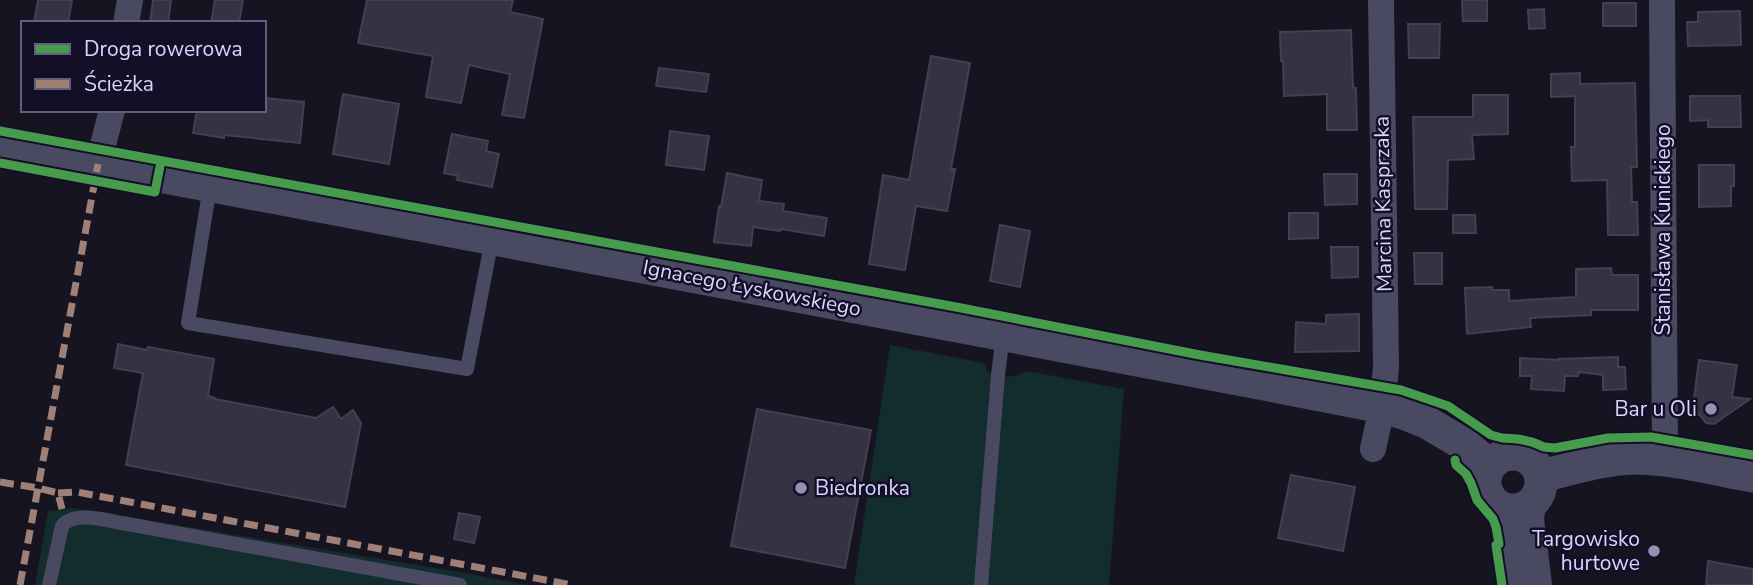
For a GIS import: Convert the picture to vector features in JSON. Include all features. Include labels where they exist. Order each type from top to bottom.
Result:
[{"type":"street","points":[[126,21],[130,0]]},
{"type":"street","name":"Marcina Kasprzaka","points":[[1373,449],[1382,407],[1386,367],[1381,0]]},
{"type":"street","name":"Stanisława Kunickiego","points":[[1662,0],[1665,460]]},
{"type":"street","points":[[98,164],[111,112]]},
{"type":"street","name":"Ignacego Łyskowskiego","points":[[0,146],[1382,407],[1428,423],[1465,445],[1490,466]]},
{"type":"street","points":[[1539,585],[1531,519],[1537,489],[1538,466],[1522,454],[1504,454],[1496,459],[1486,474],[1486,492],[1498,506],[1515,510],[1525,508],[1537,489],[1611,460],[1665,460],[1753,476]]},
{"type":"street","points":[[1498,506],[1514,550],[1520,585]]},
{"type":"lane","points":[[210,185],[188,323],[467,369],[492,239]]},
{"type":"lane","points":[[981,585],[1003,335]]},
{"type":"lane","points":[[49,585],[64,515],[122,523],[460,585]]},
{"type":"green space","points":[[890,345],[984,363],[988,373],[999,376],[1012,376],[1027,371],[1124,389],[1109,585],[854,585]]},
{"type":"green space","points":[[74,508],[527,585],[35,585],[48,511]]},
{"type":"building","points":[[38,0],[72,0],[68,21],[34,21]]},
{"type":"building","points":[[153,0],[171,0],[168,21],[150,21]]},
{"type":"building","points":[[215,0],[243,0],[239,21],[211,21]]},
{"type":"building","points":[[367,0],[513,0],[510,12],[543,19],[524,118],[502,115],[510,74],[469,65],[461,103],[426,97],[433,56],[358,43]]},
{"type":"building","points":[[1462,0],[1487,0],[1487,21],[1463,21]]},
{"type":"building","points":[[1603,3],[1636,3],[1636,26],[1603,26]]},
{"type":"building","points":[[1544,9],[1545,28],[1529,29],[1528,10]]},
{"type":"building","points":[[1740,11],[1741,45],[1688,46],[1687,22],[1698,22],[1698,12]]},
{"type":"building","points":[[1408,24],[1440,24],[1439,58],[1409,58]]},
{"type":"building","points":[[1351,30],[1357,130],[1327,130],[1327,94],[1284,96],[1280,32]]},
{"type":"building","points":[[931,56],[970,63],[951,169],[955,169],[947,211],[916,206],[905,270],[869,264],[883,175],[909,180]]},
{"type":"building","points":[[659,68],[709,74],[706,92],[656,86]]},
{"type":"building","points":[[1580,73],[1580,84],[1635,83],[1637,167],[1631,167],[1632,202],[1637,202],[1638,235],[1608,235],[1607,180],[1572,181],[1571,147],[1575,147],[1575,96],[1551,97],[1551,74]]},
{"type":"building","points":[[343,94],[399,104],[389,164],[333,154]]},
{"type":"building","points":[[1473,95],[1508,95],[1508,134],[1472,135],[1474,159],[1448,160],[1447,209],[1415,209],[1413,117],[1473,117]]},
{"type":"building","points":[[1690,96],[1740,96],[1741,127],[1708,127],[1708,120],[1690,121]]},
{"type":"building","points":[[266,98],[304,102],[300,143],[193,133],[197,112],[266,112]]},
{"type":"building","points":[[670,131],[709,136],[704,170],[666,165]]},
{"type":"building","points":[[452,134],[488,141],[486,151],[499,154],[492,187],[457,180],[458,176],[444,173]]},
{"type":"building","points":[[1699,165],[1734,165],[1731,206],[1699,207]]},
{"type":"building","points":[[727,173],[762,180],[759,201],[784,204],[783,211],[827,218],[824,236],[753,227],[751,246],[714,242]]},
{"type":"building","points":[[1324,174],[1357,174],[1357,204],[1325,205]]},
{"type":"building","points":[[1289,213],[1318,213],[1318,238],[1289,239]]},
{"type":"building","points":[[1453,215],[1475,215],[1476,233],[1453,233]]},
{"type":"building","points":[[1000,225],[1030,231],[1020,287],[990,281]]},
{"type":"building","points":[[1331,247],[1358,247],[1358,277],[1332,278]]},
{"type":"building","points":[[1414,253],[1442,253],[1442,284],[1415,284]]},
{"type":"building","points":[[1611,268],[1612,275],[1638,275],[1638,310],[1591,310],[1591,315],[1530,318],[1531,327],[1467,334],[1465,288],[1492,287],[1492,290],[1509,290],[1509,301],[1576,297],[1576,269]]},
{"type":"building","points":[[1359,314],[1359,351],[1295,352],[1296,322],[1326,324],[1326,315]]},
{"type":"building","points":[[118,344],[214,359],[208,396],[215,399],[316,418],[333,407],[341,419],[353,410],[361,423],[345,507],[126,465],[143,373],[114,368]]},
{"type":"building","points":[[1618,357],[1618,367],[1625,367],[1626,389],[1603,390],[1603,375],[1579,372],[1578,376],[1565,376],[1564,391],[1531,389],[1532,376],[1520,376],[1520,358],[1558,360]]},
{"type":"building","points":[[1699,360],[1737,365],[1732,397],[1750,399],[1714,424],[1706,423],[1700,415],[1692,414]]},
{"type":"building","name":"Biedronka","points":[[757,409],[871,430],[845,568],[731,546]]},
{"type":"building","points":[[1291,475],[1355,487],[1343,551],[1278,538]]},
{"type":"building","points":[[459,513],[480,517],[474,543],[454,539]]},
{"type":"building","points":[[1708,561],[1753,569],[1753,585],[1706,585]]},
{"type":"marked path","points":[[20,585],[98,164]]},
{"type":"marked path","points":[[0,482],[58,493],[62,509]]},
{"type":"marked path","points":[[58,493],[77,492],[572,585]]},
{"type":"cycle path","points":[[0,131],[956,307],[1200,355],[1401,390],[1448,406],[1491,435],[1532,442],[1544,447],[1555,448],[1608,438],[1651,437],[1753,455]]},
{"type":"cycle path","points":[[0,163],[155,192],[161,161]]},
{"type":"cycle path","points":[[1455,460],[1471,483],[1477,500],[1493,519],[1499,544],[1496,545],[1502,585]]},
{"type":"place","name":"Bar u Oli","points":[[1711,409]]},
{"type":"place","name":"Biedronka","points":[[801,488]]},
{"type":"place","name":"Targowisko hurtowe","points":[[1654,551]]}]
